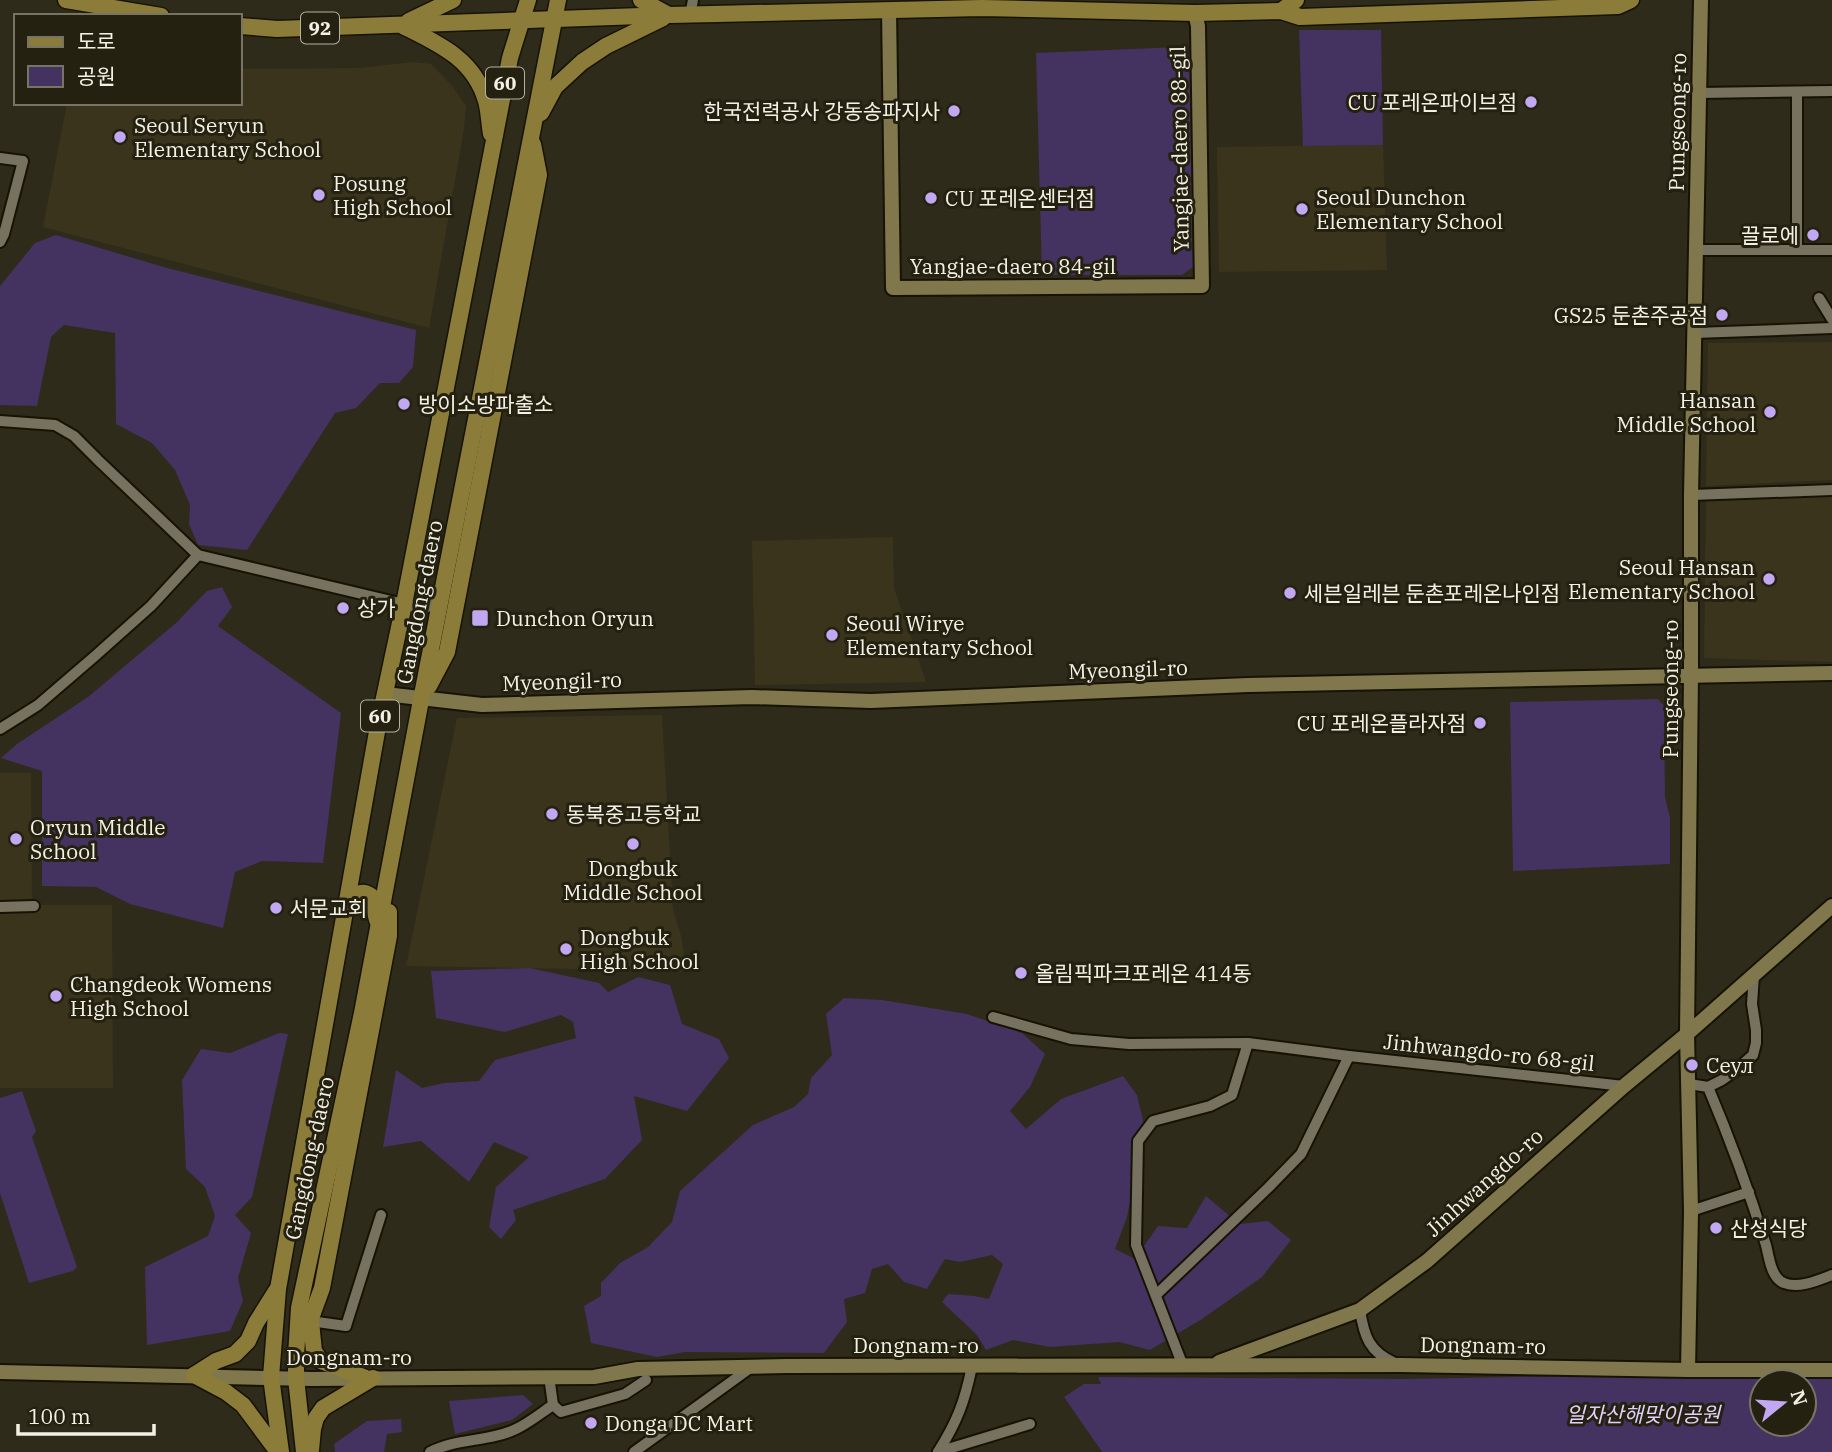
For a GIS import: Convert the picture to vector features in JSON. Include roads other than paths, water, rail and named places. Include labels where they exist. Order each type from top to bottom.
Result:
[{"type":"main road","points":[[66,0],[149,14]]},
{"type":"main road","points":[[401,25],[453,0]]},
{"type":"main road","name":"Gangdong-daero","points":[[279,1452],[271,1377],[278,1289],[385,694],[510,58],[528,0]]},
{"type":"main road","name":"Gangdong-daero","points":[[304,1452],[296,1378],[299,1308],[378,930],[558,0]]},
{"type":"main road","points":[[641,0],[669,15]]},
{"type":"main road","points":[[1281,11],[1296,0]]},
{"type":"main road","name":"92","points":[[242,26],[277,29],[669,15],[692,7],[816,6],[889,10],[982,4],[1152,5],[1195,13],[1281,11],[1300,17],[1618,6],[1631,0]]},
{"type":"main road","name":"Pungseong-ro","points":[[1688,1370],[1691,1211],[1687,1034],[1691,495],[1701,0]]},
{"type":"main road","name":"Yangjae-daero 84-gil","points":[[889,10],[893,288],[1202,286]]},
{"type":"main road","name":"Yangjae-daero 88-gil","points":[[1195,13],[1198,26],[1202,286]]},
{"type":"main road","points":[[421,700],[447,652],[538,175],[531,135],[555,87],[582,62],[606,46],[669,15]]},
{"type":"main road","points":[[401,25],[445,47],[477,80],[485,101],[493,145]]},
{"type":"main road","name":"Myeongil-ro","points":[[385,694],[482,705],[752,697],[871,701],[1253,685],[1832,673]]},
{"type":"main road","points":[[310,1321],[321,1288],[389,936],[390,869]]},
{"type":"main road","points":[[345,909],[353,897],[365,892],[371,896],[378,930]]},
{"type":"main road","name":"Jinhwangdo-ro","points":[[1210,1365],[1360,1310],[1427,1261],[1832,906]]},
{"type":"main road","points":[[1658,1058],[1688,1062]]},
{"type":"main road","points":[[309,1260],[310,1321],[314,1351],[321,1361],[369,1378]]},
{"type":"main road","points":[[278,1289],[248,1341],[235,1354],[216,1361],[194,1375],[226,1392],[243,1405],[279,1452]]},
{"type":"main road","name":"Dongnam-ro","points":[[0,1372],[369,1378],[594,1377],[638,1369],[753,1366],[1401,1365],[1832,1370]]},
{"type":"main road","points":[[311,1452],[316,1418],[323,1408],[369,1378]]},
{"type":"street","points":[[1699,93],[1832,91]]},
{"type":"street","points":[[1797,92],[1797,250]]},
{"type":"street","points":[[0,158],[23,161],[0,242]]},
{"type":"street","points":[[1696,250],[1832,250]]},
{"type":"street","points":[[1819,298],[1832,319]]},
{"type":"street","points":[[1694,332],[1832,328]]},
{"type":"street","points":[[0,421],[55,425],[74,436],[198,555],[420,609],[428,607],[442,596]]},
{"type":"street","points":[[1691,495],[1832,490]]},
{"type":"street","points":[[0,729],[38,705],[95,656],[151,606],[198,555]]},
{"type":"street","points":[[0,907],[34,906]]},
{"type":"street","points":[[1689,1084],[1707,1087],[1729,1076],[1753,1055],[1756,1043],[1752,1004],[1754,975]]},
{"type":"street","name":"Jinhwangdo-ro 68-gil","points":[[993,1017],[1071,1039],[1129,1044],[1248,1043],[1624,1086]]},
{"type":"street","points":[[1183,1366],[1136,1245],[1138,1141],[1153,1121],[1210,1106],[1232,1095],[1248,1043]]},
{"type":"street","points":[[1156,1295],[1301,1154],[1349,1056]]},
{"type":"street","points":[[1707,1087],[1749,1192],[1772,1267],[1779,1280],[1791,1285],[1832,1275]]},
{"type":"street","points":[[1691,1211],[1749,1192]]},
{"type":"street","points":[[310,1321],[346,1326],[381,1215]]},
{"type":"street","points":[[1360,1310],[1363,1328],[1375,1352],[1401,1365]]},
{"type":"street","points":[[634,1452],[753,1366]]},
{"type":"street","points":[[938,1452],[954,1427],[967,1393],[972,1366]]},
{"type":"street","points":[[549,1377],[554,1405],[561,1412],[625,1394],[646,1380]]},
{"type":"street","points":[[430,1452],[453,1443],[515,1429],[554,1405]]},
{"type":"street","points":[[938,1452],[1030,1424]]},
{"type":"place","name":"CU 포레온파이브점","points":[[1531,102]]},
{"type":"place","name":"한국전력공사 강동송파지사","points":[[954,111]]},
{"type":"place","name":"Seoul Seryun Elementary School","points":[[120,137]]},
{"type":"place","name":"Posung High School","points":[[319,195]]},
{"type":"place","name":"CU 포레온센터점","points":[[931,198]]},
{"type":"place","name":"Seoul Dunchon Elementary School","points":[[1302,209]]},
{"type":"place","name":"끌로에","points":[[1813,235]]},
{"type":"place","name":"GS25 둔촌주공점","points":[[1722,315]]},
{"type":"place","name":"방이소방파출소","points":[[404,404]]},
{"type":"place","name":"Hansan Middle School","points":[[1770,412]]},
{"type":"place","name":"Seoul Hansan Elementary School","points":[[1769,579]]},
{"type":"place","name":"세븐일레븐 둔촌포레온나인점","points":[[1290,593]]},
{"type":"place","name":"상가","points":[[343,608]]},
{"type":"place","name":"Dunchon Oryun","points":[[480,618]]},
{"type":"place","name":"Seoul Wirye Elementary School","points":[[832,635]]},
{"type":"place","name":"CU 포레온플라자점","points":[[1480,723]]},
{"type":"place","name":"동북중고등학교","points":[[552,814]]},
{"type":"place","name":"Oryun Middle School","points":[[16,839]]},
{"type":"place","name":"Dongbuk Middle School","points":[[633,844]]},
{"type":"place","name":"서문교회","points":[[276,908]]},
{"type":"place","name":"Dongbuk High School","points":[[566,949]]},
{"type":"place","name":"올림픽파크포레온 414동","points":[[1021,973]]},
{"type":"place","name":"Changdeok Womens High School","points":[[56,996]]},
{"type":"place","name":"Сеул","points":[[1692,1065]]},
{"type":"place","name":"산성식당","points":[[1716,1228]]},
{"type":"place","name":"Donga DC Mart","points":[[591,1423]]},
{"type":"park label","name":"일자산해맞이공원","points":[[1643,1414]]}]
